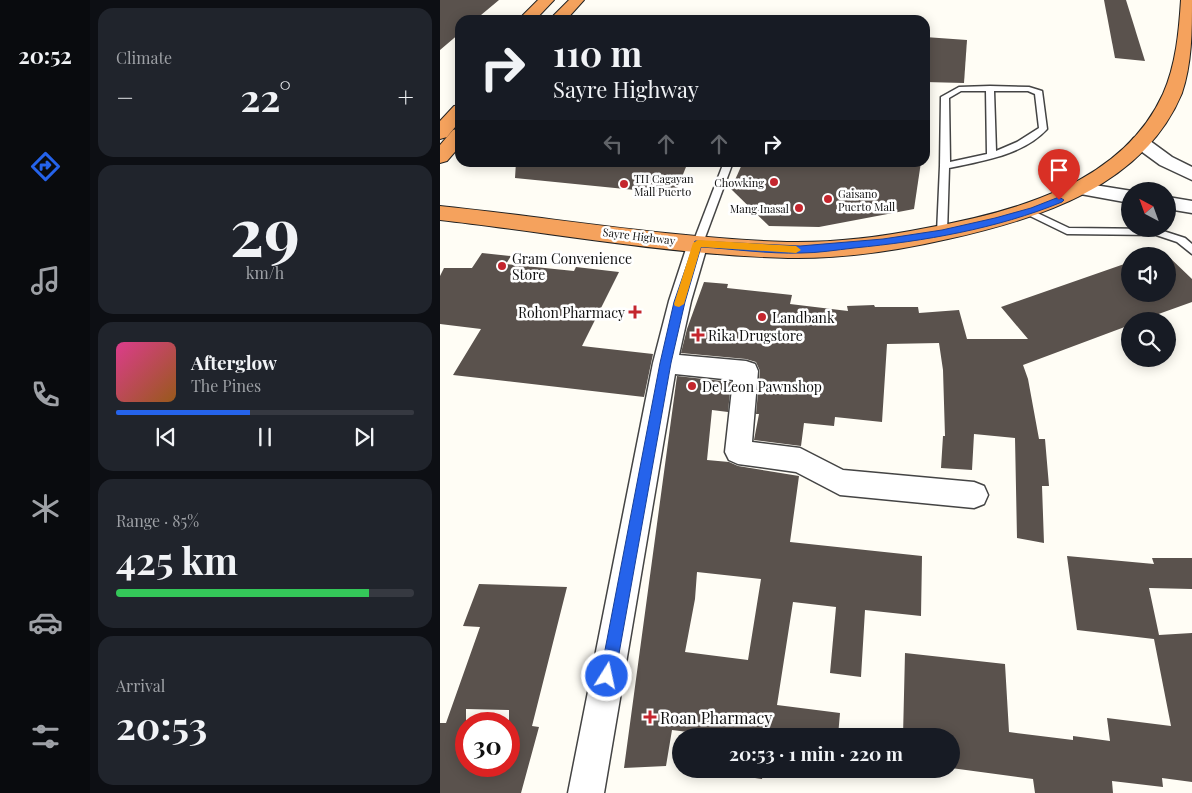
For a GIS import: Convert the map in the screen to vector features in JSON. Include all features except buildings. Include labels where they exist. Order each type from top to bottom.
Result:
[{"type":"highway","points":[[531,15],[547,0]]},
{"type":"highway","points":[[546,15],[562,0]]},
{"type":"highway","points":[[562,15],[577,0]]},
{"type":"highway","name":"Sayre Highway","points":[[440,213],[698,243],[813,250],[942,233],[1029,212],[1082,189],[1117,164],[1140,142],[1154,124],[1175,88],[1180,70],[1188,0]]},
{"type":"highway","points":[[440,110],[455,104]]},
{"type":"highway","points":[[440,133],[455,107]]},
{"type":"highway","points":[[440,158],[455,140]]},
{"type":"street","points":[[1140,142],[1166,161],[1192,174]]},
{"type":"street","points":[[1082,189],[1121,196]]},
{"type":"street","points":[[1176,205],[1192,208]]},
{"type":"street","points":[[586,793],[665,363],[680,302],[698,243]]},
{"type":"street","points":[[665,363],[746,371],[738,452],[800,460],[840,482],[974,495]]},
{"type":"lane","points":[[990,88],[992,156]]},
{"type":"lane","points":[[942,233],[944,97],[959,89],[1029,89],[1039,93],[1043,128],[1028,142],[992,156],[944,166]]},
{"type":"lane","points":[[698,243],[727,167]]},
{"type":"lane","points":[[1029,212],[1067,231],[1156,232],[1181,240],[1192,250]]},
{"type":"slow traffic","points":[[679,304],[698,243],[796,250]]},
{"type":"place","name":"Chowking","points":[[774,182]]},
{"type":"place","name":"TH Cagayan Mall Puerto","points":[[624,184]]},
{"type":"place","name":"Gaisano Puerto Mall","points":[[828,199]]},
{"type":"place","name":"Mang Inasal","points":[[799,208]]},
{"type":"place","name":"Gram Convenience Store","points":[[502,266]]},
{"type":"place","name":"Rohon Pharmacy","points":[[635,312]]},
{"type":"place","name":"Landbank","points":[[762,317]]},
{"type":"place","name":"Rika Drugstore","points":[[698,335]]},
{"type":"place","name":"De Leon Pawnshop","points":[[692,386]]},
{"type":"place","name":"Roan Pharmacy","points":[[650,717]]},
{"type":"route","points":[[607,676],[665,363],[680,302],[698,243],[788,250],[813,250],[883,242],[942,233],[995,221],[1034,210],[1059,200]]}]
